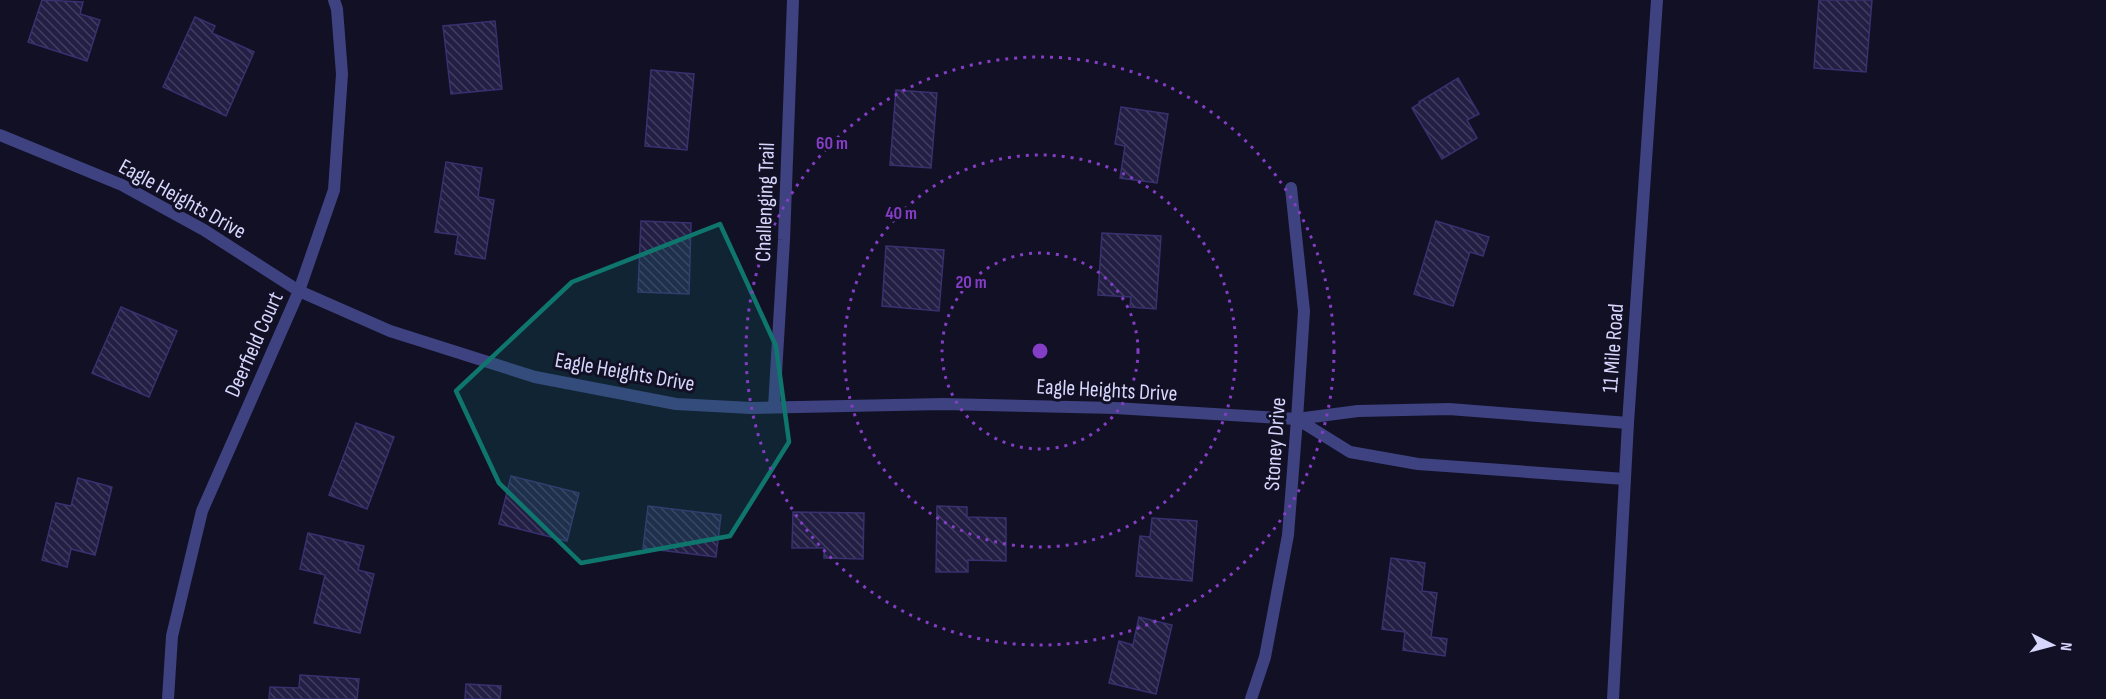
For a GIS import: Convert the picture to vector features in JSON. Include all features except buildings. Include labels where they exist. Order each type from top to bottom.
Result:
[{"type":"street","name":"Deerfield Court","points":[[168,699],[172,636],[202,511],[299,291],[334,190],[342,74],[337,9],[334,0]]},
{"type":"street","name":"Challenging Trail","points":[[774,406],[784,240],[793,0]]},
{"type":"street","name":"11 Mile Road","points":[[1613,699],[1628,423],[1657,0]]},
{"type":"street","name":"Eagle Heights Drive","points":[[0,135],[122,185],[204,230],[299,291],[390,331],[535,377],[676,404],[751,408],[944,404],[1080,407],[1297,419],[1358,411],[1449,409],[1628,423]]},
{"type":"street","name":"Stoney Drive","points":[[1251,699],[1265,657],[1288,535],[1304,311],[1291,188]]},
{"type":"street","name":"Eagle Heights Drive","points":[[1297,419],[1350,452],[1418,464],[1625,479]]},
{"type":"highlighted area","points":[[720,224],[776,346],[789,442],[730,536],[581,563],[499,483],[456,391],[572,282]]}]
